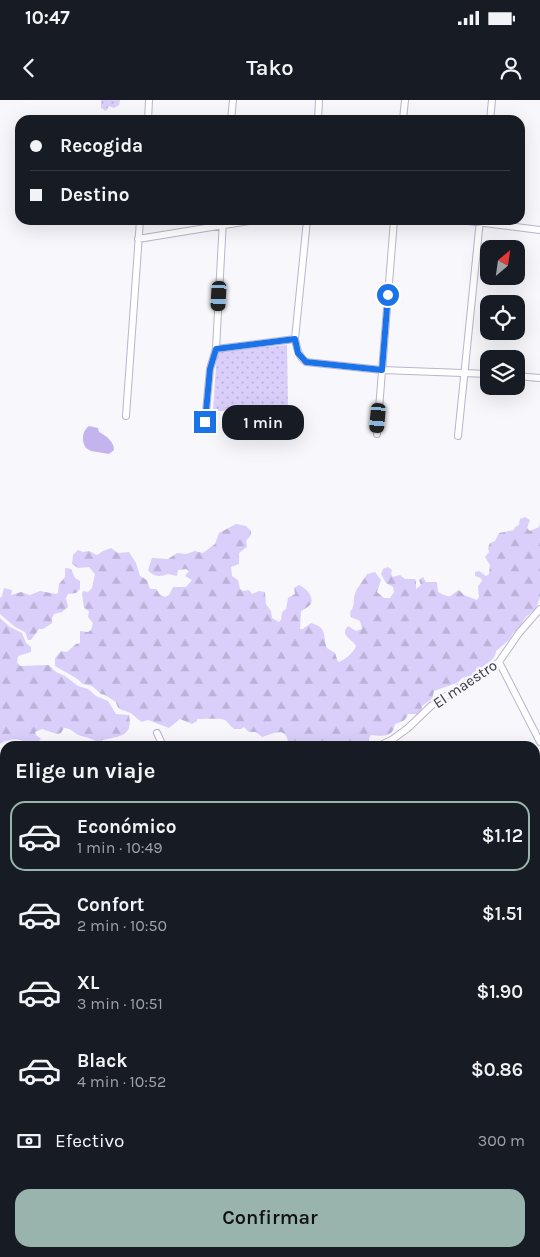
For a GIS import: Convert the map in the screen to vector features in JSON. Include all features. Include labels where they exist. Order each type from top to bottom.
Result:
[{"type":"street","points":[[148,115],[149,100]]},
{"type":"street","points":[[232,115],[233,100]]},
{"type":"street","points":[[318,115],[319,100]]},
{"type":"street","points":[[404,115],[405,100]]},
{"type":"street","points":[[490,115],[492,100]]},
{"type":"street","points":[[126,416],[139,225]]},
{"type":"street","points":[[138,239],[212,225]]},
{"type":"street","points":[[205,422],[210,369],[216,349],[223,225]]},
{"type":"street","points":[[306,225],[295,339],[298,353],[306,362],[382,370],[480,374]]},
{"type":"street","points":[[377,434],[394,225]]},
{"type":"street","points":[[458,436],[480,225]]},
{"type":"street","points":[[507,225],[540,230]]},
{"type":"street","points":[[216,349],[295,339]]},
{"type":"street","points":[[525,377],[540,378]]},
{"type":"street","name":"El maestro","points":[[387,741],[408,728],[432,705],[499,662],[519,633],[540,609]]},
{"type":"street","points":[[499,662],[539,741]]},
{"type":"street","points":[[157,733],[161,741]]},
{"type":"green space","points":[[101,100],[120,100],[119,105],[114,108],[109,106],[106,111],[101,108]]},
{"type":"green space","points":[[287,345],[288,410],[213,411],[217,351]]},
{"type":"green space","points":[[525,517],[530,520],[527,528],[530,531],[539,527],[540,522],[540,597],[536,608],[525,618],[518,631],[513,633],[510,639],[496,651],[495,656],[485,668],[462,678],[457,683],[434,691],[432,699],[422,706],[421,712],[418,714],[408,714],[405,720],[395,724],[392,732],[383,736],[371,735],[369,741],[288,741],[285,734],[282,733],[278,732],[262,737],[256,732],[249,732],[244,727],[234,729],[225,720],[220,719],[197,719],[192,724],[180,719],[169,728],[148,720],[142,722],[129,712],[120,709],[116,702],[101,694],[92,686],[83,684],[55,666],[55,658],[61,651],[67,652],[80,643],[80,631],[88,632],[91,630],[93,623],[88,617],[89,611],[84,608],[82,594],[83,591],[88,592],[92,588],[95,574],[89,567],[78,568],[72,564],[73,555],[78,550],[83,552],[89,551],[97,555],[111,548],[118,553],[129,552],[136,563],[140,576],[147,580],[150,589],[156,589],[160,595],[165,597],[169,595],[173,587],[186,587],[192,580],[185,576],[189,571],[186,569],[178,570],[177,576],[168,574],[157,576],[148,570],[152,558],[168,559],[177,553],[186,554],[195,551],[203,553],[215,544],[219,533],[236,524],[246,526],[251,531],[251,535],[246,541],[247,547],[239,553],[239,564],[231,567],[232,576],[238,580],[240,589],[243,591],[249,590],[252,594],[259,591],[265,592],[266,604],[271,611],[272,618],[279,622],[282,612],[286,609],[288,598],[295,594],[294,588],[299,585],[304,588],[312,600],[309,606],[301,611],[300,629],[311,623],[320,627],[324,632],[327,648],[335,653],[338,662],[348,656],[356,646],[346,635],[345,632],[348,626],[356,631],[362,629],[360,621],[351,617],[350,612],[353,607],[356,591],[367,574],[375,572],[381,580],[377,592],[384,598],[390,598],[394,592],[393,587],[386,583],[381,574],[383,569],[388,567],[392,570],[391,574],[393,577],[400,575],[405,579],[415,579],[416,589],[421,585],[419,580],[423,577],[426,582],[437,582],[438,592],[446,596],[450,596],[459,590],[464,595],[477,600],[479,597],[478,586],[482,581],[481,578],[475,576],[475,572],[479,571],[486,576],[489,574],[490,565],[485,557],[489,552],[490,543],[495,541],[499,533],[514,530],[519,525],[520,519]]},
{"type":"green space","points":[[66,568],[71,569],[75,578],[80,581],[80,589],[76,593],[68,594],[66,598],[68,607],[62,612],[54,614],[52,623],[43,629],[39,629],[31,640],[28,640],[25,632],[15,627],[0,614],[0,598],[4,588],[12,590],[11,595],[21,592],[30,595],[40,591],[56,594],[58,593],[59,584],[65,577]]},
{"type":"green space","points":[[0,618],[10,627],[22,633],[26,643],[31,647],[31,652],[18,656],[17,662],[20,666],[49,665],[56,672],[78,686],[88,689],[96,696],[108,701],[116,714],[129,715],[130,723],[125,733],[121,736],[101,741],[95,741],[64,728],[61,733],[57,734],[42,729],[35,732],[41,739],[39,741],[0,741]]},
{"type":"shaded area","points":[[89,426],[98,428],[99,432],[111,441],[114,450],[109,454],[91,451],[86,448],[83,436]]},
{"type":"route","points":[[205,422],[210,369],[216,349],[295,339],[298,353],[306,362],[382,370],[388,295]]}]
